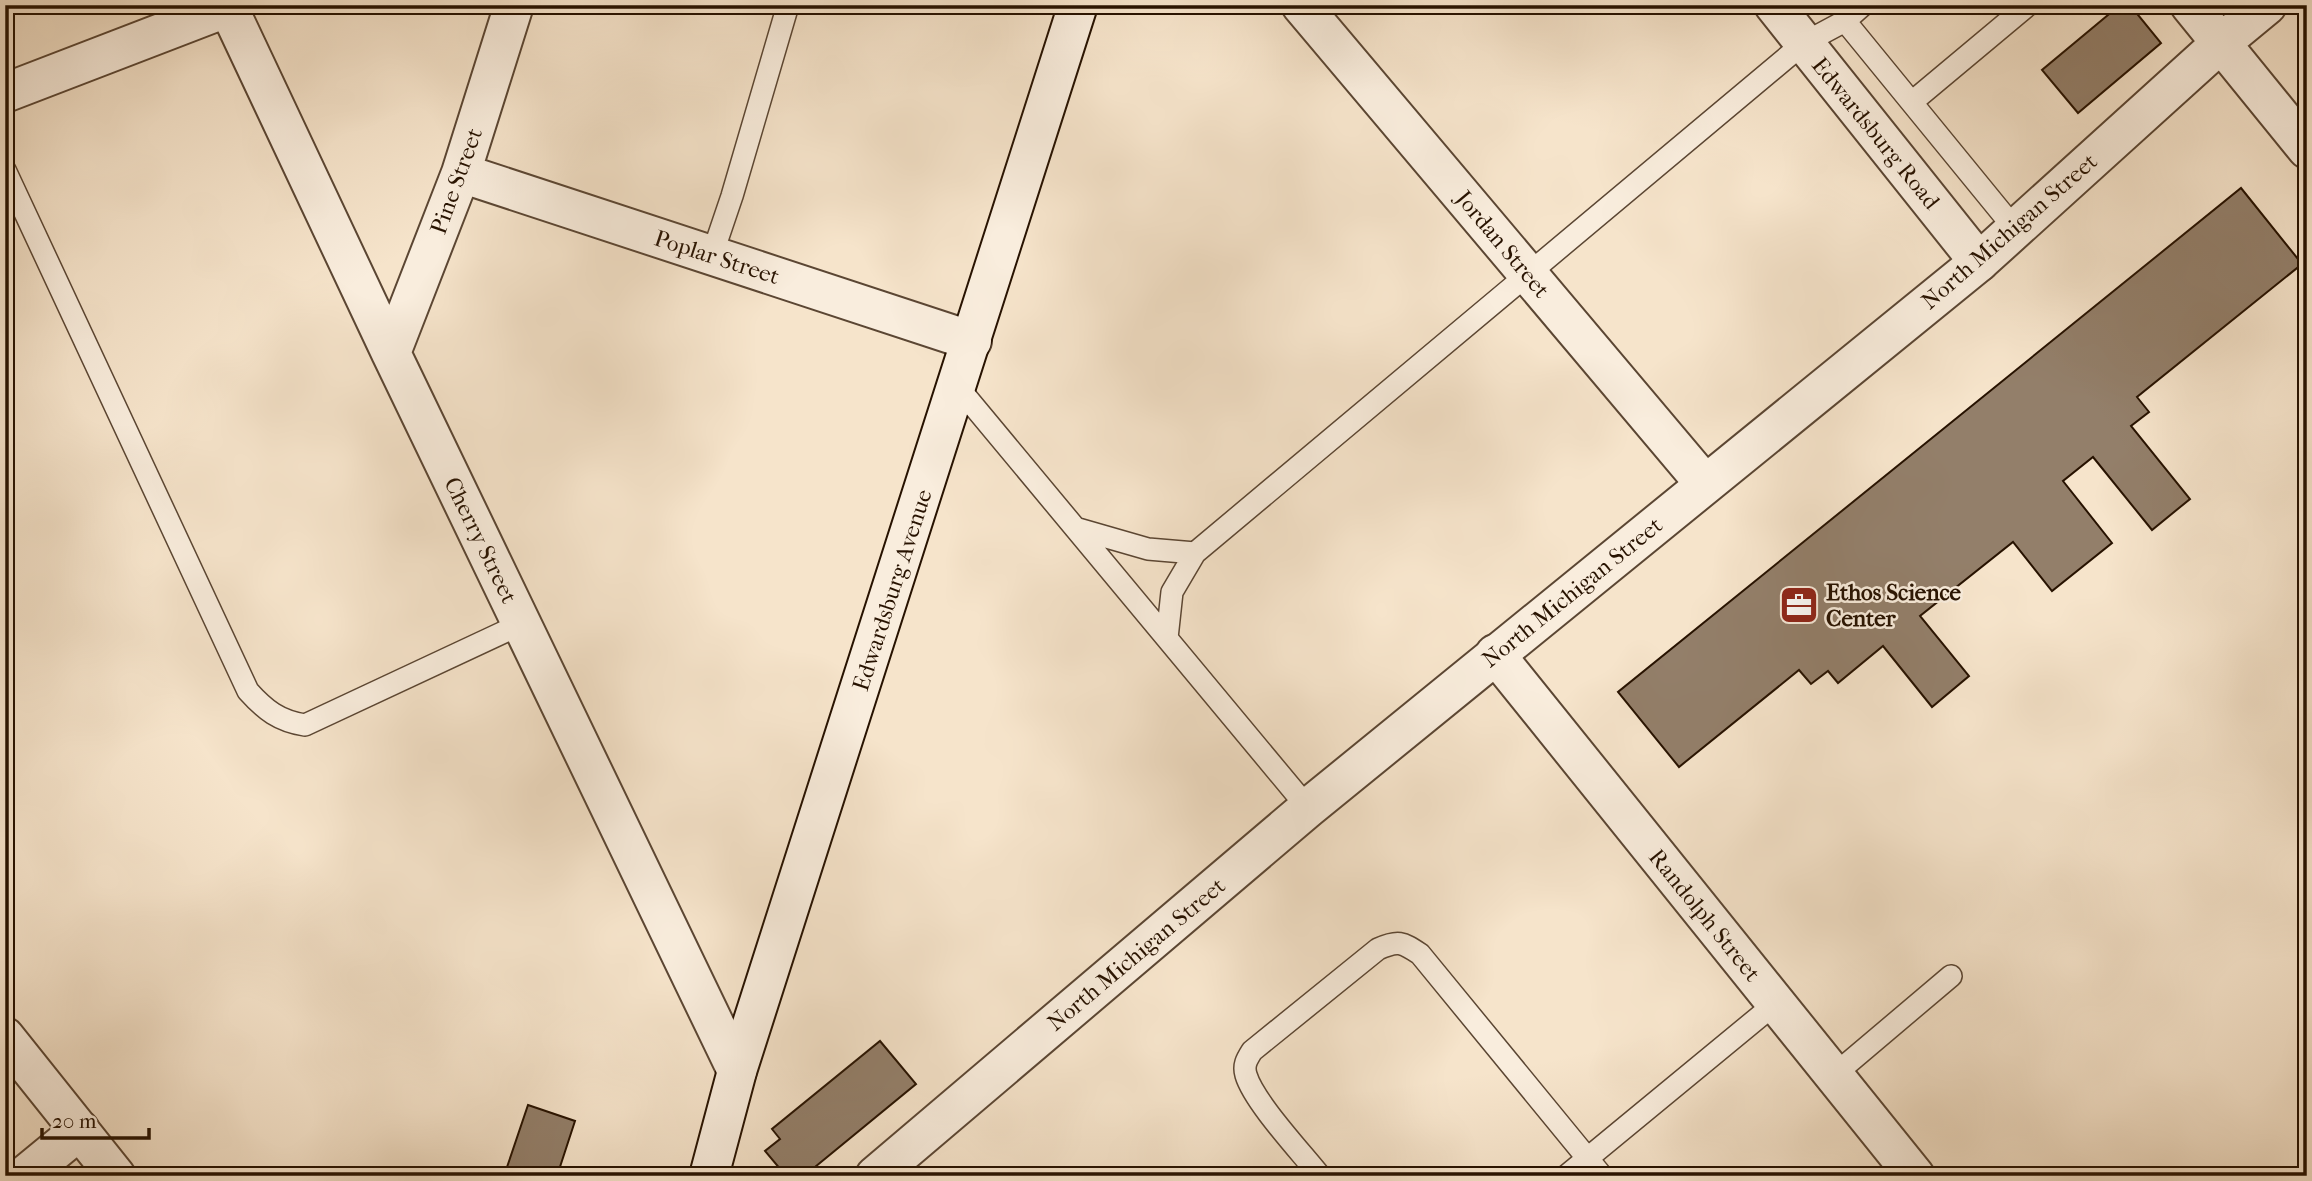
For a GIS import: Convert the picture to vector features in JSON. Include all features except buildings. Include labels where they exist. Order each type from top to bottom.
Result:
[{"type":"street","name":"Pine Street","points":[[391,353],[461,173],[514,5]]},
{"type":"street","name":"Edwardsburg Avenue","points":[[709,1176],[737,1071],[1078,5]]},
{"type":"street","name":"Jordan Street","points":[[1301,5],[1705,484]]},
{"type":"street","name":"Edwardsburg Road","points":[[1773,5],[1979,262]]},
{"type":"street","points":[[2190,5],[2307,149]]},
{"type":"street","name":"North Michigan Street","points":[[874,1176],[1308,808],[1979,262],[2221,43],[2267,5]]},
{"type":"street","points":[[5,93],[231,6]]},
{"type":"street","name":"Cherry Street","points":[[231,6],[391,353],[737,1071]]},
{"type":"street","name":"Poplar Street","points":[[461,173],[972,341]]},
{"type":"street","name":"Randolph Street","points":[[1495,654],[1915,1176]]},
{"type":"street","points":[[5,1037],[116,1176]]},
{"type":"street","points":[[24,1176],[80,1130]]},
{"type":"lane","points":[[712,255],[788,5]]},
{"type":"lane","points":[[1167,638],[1172,592],[1195,553],[1804,43],[1845,21],[1863,5]]},
{"type":"lane","points":[[1912,103],[2028,5]]},
{"type":"lane","points":[[1845,21],[2015,229]]},
{"type":"lane","points":[[5,170],[248,691],[266,711],[287,722],[305,725],[521,624]]},
{"type":"lane","points":[[957,386],[1308,808]]},
{"type":"lane","points":[[1075,528],[1148,549],[1195,553]]},
{"type":"lane","points":[[1320,1176],[1254,1092],[1245,1073],[1245,1061],[1252,1051],[1367,958],[1391,943],[1405,943],[1420,954],[1602,1176]]},
{"type":"lane","points":[[1834,1075],[1951,976]]},
{"type":"lane","points":[[1566,1176],[1776,1003]]},
{"type":"place","name":"Ethos Science Center","points":[[1799,605]]}]
